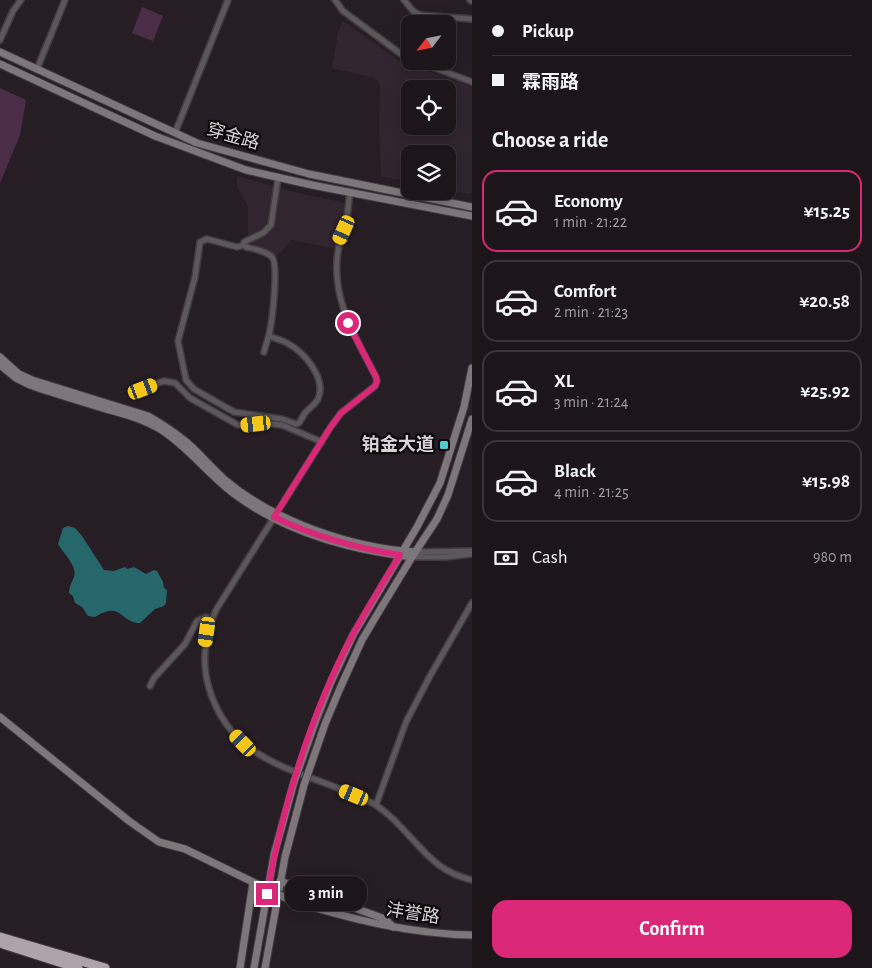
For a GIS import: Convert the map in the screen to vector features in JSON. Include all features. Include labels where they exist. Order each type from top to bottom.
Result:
[{"type":"highway","points":[[0,937],[105,968]]},
{"type":"highway","points":[[0,944],[78,968]]},
{"type":"main road","name":"穿金路","points":[[0,52],[198,143],[309,174],[472,206]]},
{"type":"main road","name":"穿金路","points":[[0,64],[155,136],[246,170],[472,216]]},
{"type":"main road","points":[[0,357],[19,374],[32,380],[148,416],[196,450],[223,478],[240,492],[276,515]]},
{"type":"main road","points":[[0,365],[16,378],[30,385],[146,421],[160,429],[192,454],[237,496],[276,515],[314,530],[364,544],[413,554]]},
{"type":"main road","points":[[254,968],[274,855],[294,782],[316,720],[353,635],[417,528],[440,483],[464,407],[472,368]]},
{"type":"main road","points":[[265,968],[285,857],[304,785],[326,724],[362,640],[413,554],[437,519],[448,495],[472,418]]},
{"type":"main road","name":"沣誉路","points":[[0,717],[129,821],[158,842],[185,849],[292,901],[324,911],[395,928],[439,934],[472,935]]},
{"type":"main road","points":[[280,882],[385,920],[395,928]]},
{"type":"main road","points":[[240,968],[255,884]]},
{"type":"street","points":[[0,40],[13,11],[21,0]]},
{"type":"street","points":[[36,69],[65,0]]},
{"type":"street","points":[[175,133],[228,0]]},
{"type":"street","points":[[335,0],[343,11],[401,54]]},
{"type":"street","points":[[404,0],[413,11],[420,14],[472,19]]},
{"type":"street","points":[[440,70],[472,82]]},
{"type":"street","points":[[244,245],[246,240],[263,234],[271,225],[278,178]]},
{"type":"street","points":[[350,192],[338,254],[338,291],[348,323],[377,381],[371,390],[341,413],[330,428],[212,619],[207,632],[205,653],[208,683],[218,710],[232,732],[253,751],[264,758],[376,805],[398,823],[432,861],[449,871],[472,880]]},
{"type":"street","points":[[264,352],[268,336],[275,281],[274,260],[266,253],[244,245],[237,247],[207,239],[200,242],[195,277],[178,341],[186,380],[194,389],[234,412],[299,423],[305,412],[318,400],[320,386],[312,366],[295,348],[286,342],[268,336]]},
{"type":"street","points":[[139,389],[164,381],[175,383],[190,398],[238,425],[266,423],[282,425],[322,442]]},
{"type":"street","points":[[413,554],[472,552]]},
{"type":"street","points":[[376,805],[406,722],[472,603]]},
{"type":"street","points":[[150,686],[154,678],[185,644],[197,621],[206,617],[212,619]]},
{"type":"shaded area","points":[[142,7],[163,16],[153,41],[132,33]]},
{"type":"shaded area","points":[[343,21],[401,61],[401,70],[425,70],[453,80],[401,80],[401,135],[456,135],[456,81],[472,87],[472,192],[469,194],[456,192],[456,145],[401,145],[401,180],[381,176],[380,84],[374,78],[332,68],[338,32]]},
{"type":"shaded area","points":[[0,88],[26,100],[20,135],[0,183]]},
{"type":"shaded area","points":[[237,176],[298,193],[355,205],[352,210],[343,250],[291,240],[277,257],[274,253],[250,243],[248,207],[237,187]]},
{"type":"water","points":[[68,526],[75,528],[82,536],[104,570],[114,571],[125,567],[127,569],[134,567],[146,574],[154,570],[157,571],[164,588],[167,590],[164,606],[155,609],[140,623],[128,620],[116,611],[104,612],[95,617],[88,616],[82,607],[75,603],[73,596],[69,593],[75,573],[74,568],[58,544],[63,528]]},
{"type":"place","name":"铂金大道","points":[[444,445]]},
{"type":"route","points":[[267,894],[274,855],[294,782],[316,720],[353,635],[400,555],[363,549],[312,534],[274,517],[341,413],[371,390],[377,381],[348,323]]}]
